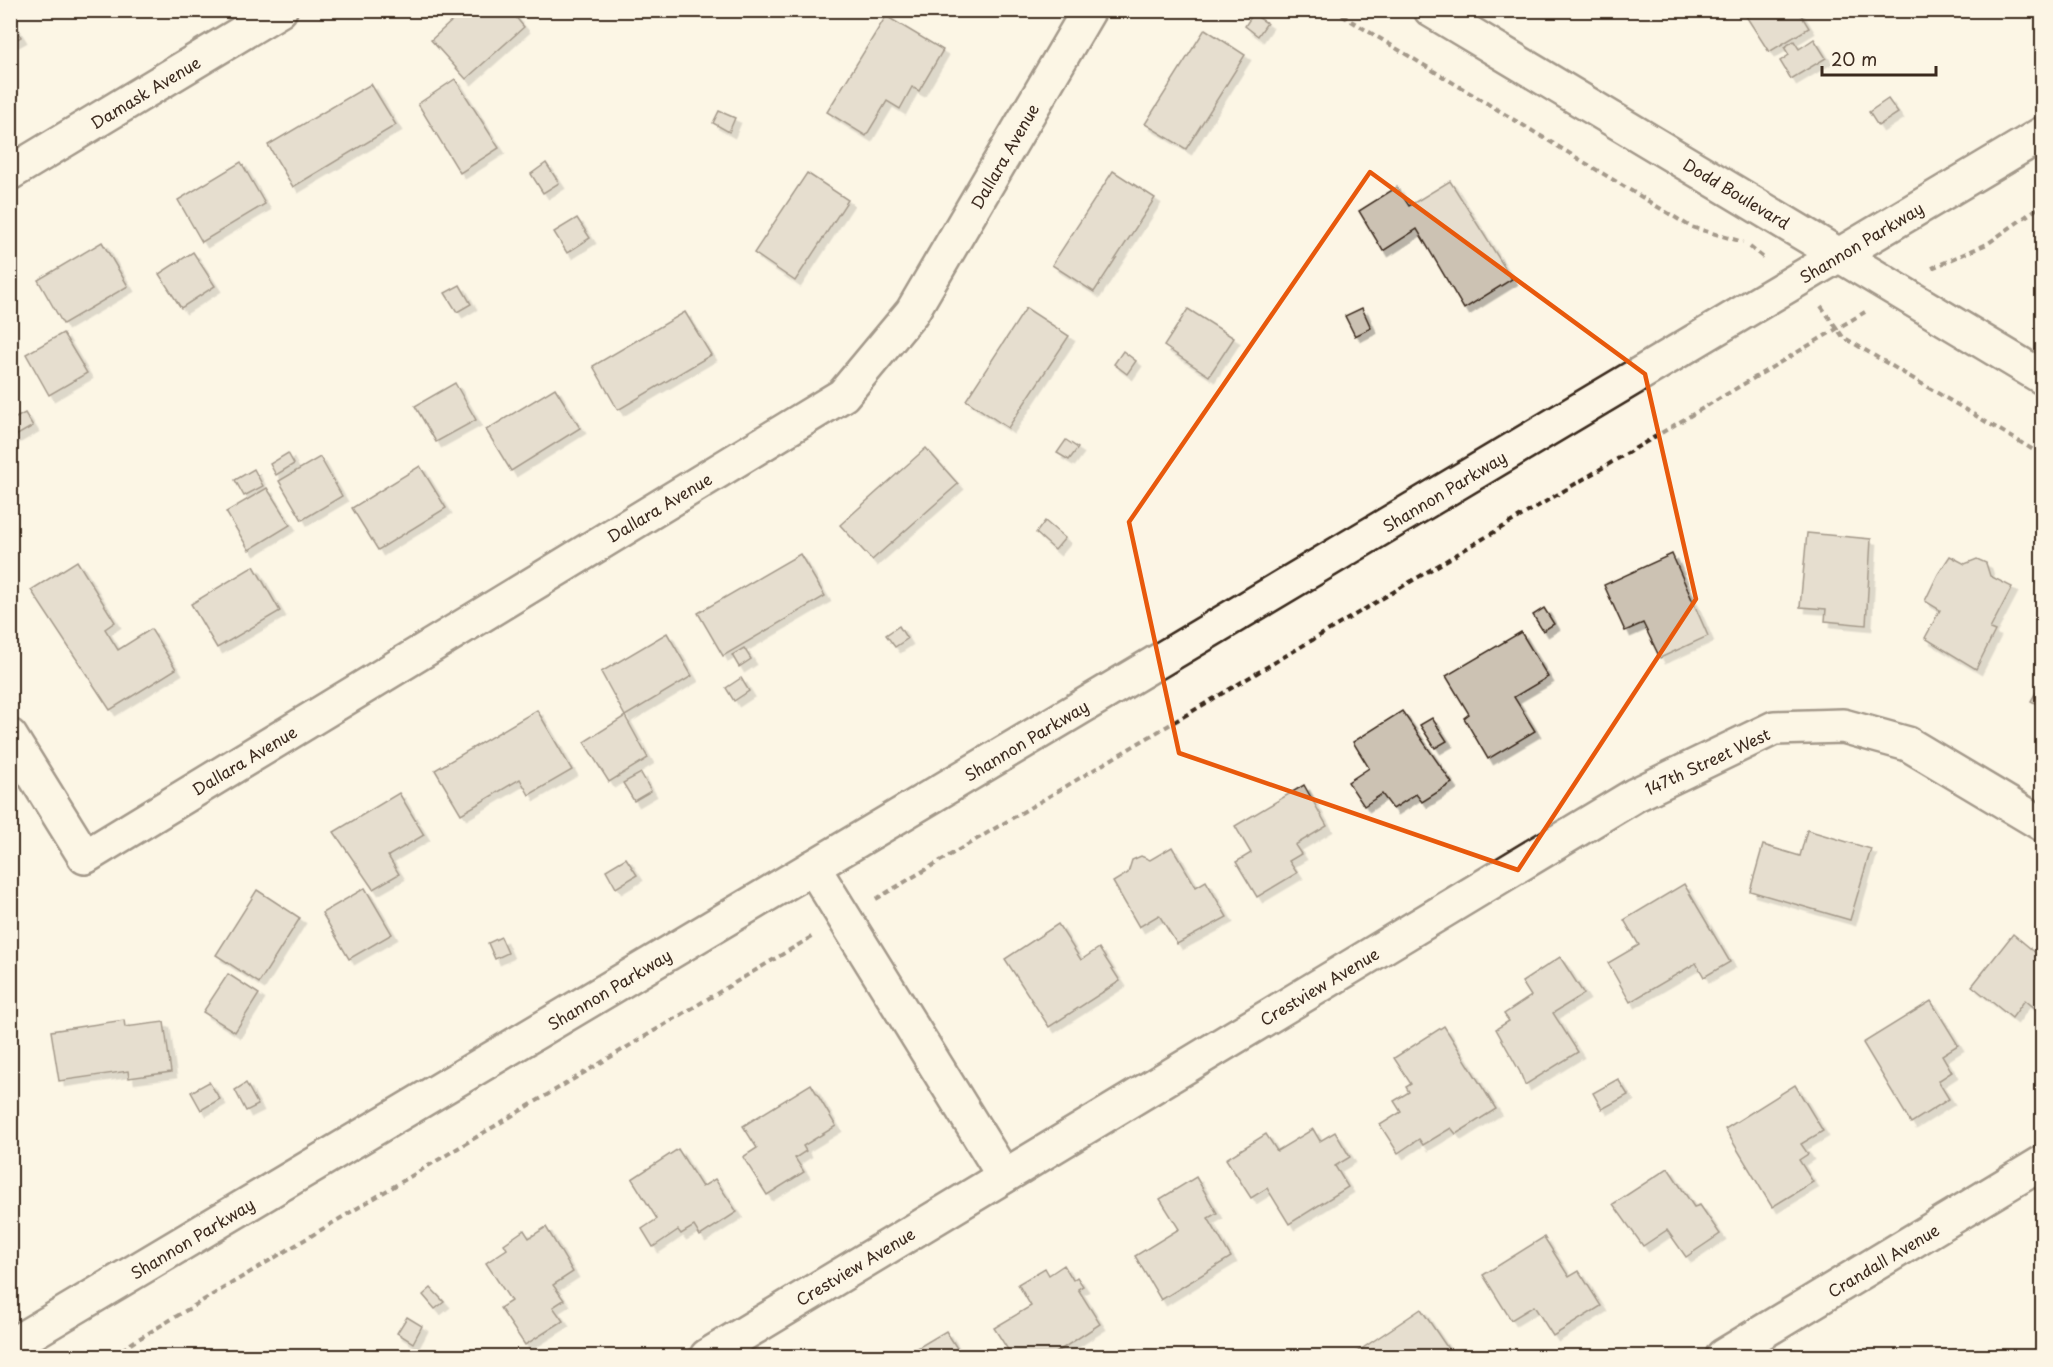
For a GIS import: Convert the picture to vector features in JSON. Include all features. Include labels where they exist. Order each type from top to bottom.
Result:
[{"type":"street","name":"Damask Avenue","points":[[10,173],[280,10]]},
{"type":"street","name":"Dallara Avenue","points":[[10,736],[85,857],[843,395],[912,312],[1089,10]]},
{"type":"street","name":"Dodd Boulevard","points":[[1431,10],[2043,377]]},
{"type":"street","name":"Shannon Parkway","points":[[10,1346],[2043,134]]},
{"type":"street","name":"147th Street West","points":[[1635,795],[1774,728],[1843,726],[1908,744],[2043,824]]},
{"type":"street","name":"Crestview Avenue","points":[[707,1356],[1635,795]]},
{"type":"street","points":[[813,867],[1004,1176]]},
{"type":"street","name":"Crandall Avenue","points":[[1723,1356],[2043,1163]]},
{"type":"path","points":[[1333,10],[1691,227],[1745,243],[1824,309],[1844,337],[2043,455]]},
{"type":"path","points":[[113,1356],[844,918],[1838,329],[1927,270],[1987,243],[2043,205]]},
{"type":"highlighted area","points":[[1370,172],[1645,374],[1696,599],[1518,870],[1179,753],[1129,522]]},
{"type":"building","points":[[464,10],[510,10],[524,27],[466,79],[431,40]]},
{"type":"building","points":[[1742,10],[1798,10],[1809,28],[1769,52]]},
{"type":"building","points":[[1253,14],[1267,23],[1258,36],[1245,26]]},
{"type":"building","points":[[886,16],[943,50],[919,91],[912,87],[900,109],[887,101],[866,136],[827,112]]},
{"type":"building","points":[[10,19],[21,37],[10,43]]},
{"type":"building","points":[[1205,29],[1245,55],[1186,149],[1145,124]]},
{"type":"building","points":[[1814,39],[1826,58],[1791,79],[1780,61],[1789,55],[1784,47],[1794,41],[1799,49]]},
{"type":"building","points":[[455,79],[499,148],[460,173],[418,104]]},
{"type":"building","points":[[371,84],[396,125],[293,187],[268,145]]},
{"type":"building","points":[[1888,99],[1898,113],[1878,126],[1869,112]]},
{"type":"building","points":[[719,111],[735,118],[729,132],[713,123]]},
{"type":"building","points":[[241,162],[265,204],[202,242],[178,200]]},
{"type":"building","points":[[546,163],[559,183],[543,193],[531,174]]},
{"type":"building","points":[[1113,171],[1155,198],[1094,292],[1052,265]]},
{"type":"building","points":[[807,173],[848,200],[795,281],[754,253]]},
{"type":"building","points":[[1450,181],[1512,279],[1464,309],[1417,229],[1383,251],[1359,211],[1397,187],[1409,206]]},
{"type":"building","points":[[577,218],[590,238],[567,253],[554,232]]},
{"type":"building","points":[[102,242],[128,286],[63,324],[38,280]]},
{"type":"building","points":[[193,252],[215,286],[181,308],[159,274]]},
{"type":"building","points":[[460,285],[471,304],[457,312],[445,293]]},
{"type":"building","points":[[1026,308],[1069,336],[1008,428],[966,400]]},
{"type":"building","points":[[1362,308],[1371,328],[1355,336],[1345,316]]},
{"type":"building","points":[[1188,309],[1234,338],[1209,376],[1164,346]]},
{"type":"building","points":[[685,312],[711,355],[618,410],[593,366]]},
{"type":"building","points":[[63,333],[87,373],[49,395],[26,354]]},
{"type":"building","points":[[1123,351],[1136,361],[1127,374],[1114,364]]},
{"type":"building","points":[[455,383],[476,420],[436,442],[415,406]]},
{"type":"building","points":[[555,388],[580,428],[511,471],[486,430]]},
{"type":"building","points":[[25,413],[33,426],[14,437],[10,430],[10,421]]},
{"type":"building","points":[[1066,440],[1078,448],[1069,460],[1057,453]]},
{"type":"building","points":[[926,448],[958,484],[872,560],[840,525]]},
{"type":"building","points":[[288,453],[294,464],[276,475],[270,464]]},
{"type":"building","points":[[320,457],[342,496],[302,520],[279,481]]},
{"type":"building","points":[[420,466],[446,508],[378,550],[352,508]]},
{"type":"building","points":[[254,469],[263,486],[244,496],[235,480]]},
{"type":"building","points":[[267,488],[290,525],[249,550],[226,512]]},
{"type":"building","points":[[1045,521],[1065,538],[1055,550],[1036,533]]},
{"type":"building","points":[[1807,533],[1871,539],[1866,625],[1825,621],[1826,609],[1800,607]]},
{"type":"building","points":[[800,554],[825,596],[723,656],[698,613]]},
{"type":"building","points":[[1672,554],[1708,636],[1660,658],[1643,623],[1625,631],[1604,585]]},
{"type":"building","points":[[1950,556],[1965,564],[1977,559],[1986,563],[1990,576],[2012,587],[1990,629],[1995,631],[1976,669],[1925,638],[1940,610],[1925,601]]},
{"type":"building","points":[[77,561],[115,622],[105,629],[118,650],[151,629],[176,669],[110,710],[31,590]]},
{"type":"building","points":[[254,566],[280,611],[217,648],[191,604]]},
{"type":"building","points":[[1544,608],[1554,624],[1543,631],[1533,615]]},
{"type":"building","points":[[899,626],[907,639],[895,647],[886,635]]},
{"type":"building","points":[[1521,632],[1548,677],[1514,697],[1535,731],[1488,759],[1464,718],[1469,714],[1446,676]]},
{"type":"building","points":[[667,633],[692,676],[625,716],[601,672]]},
{"type":"building","points":[[744,648],[751,659],[739,667],[732,655]]},
{"type":"building","points":[[741,678],[749,691],[734,701],[726,688]]},
{"type":"building","points":[[2042,682],[2042,707],[2031,701]]},
{"type":"building","points":[[537,710],[572,770],[529,795],[520,779],[461,814],[435,770]]},
{"type":"building","points":[[1402,711],[1452,783],[1422,802],[1416,794],[1393,809],[1382,794],[1364,806],[1348,782],[1369,768],[1353,742]]},
{"type":"building","points":[[625,716],[648,758],[609,782],[584,742]]},
{"type":"building","points":[[1432,718],[1447,741],[1435,748],[1420,725]]},
{"type":"building","points":[[641,773],[651,791],[634,801],[623,783]]},
{"type":"building","points":[[1304,785],[1327,826],[1295,845],[1301,854],[1289,861],[1297,873],[1257,897],[1236,862],[1251,853],[1235,826]]},
{"type":"building","points":[[399,793],[424,835],[388,856],[399,874],[373,889],[334,832]]},
{"type":"building","points":[[1807,830],[1871,849],[1850,920],[1750,891],[1763,845],[1800,856]]},
{"type":"building","points":[[1172,847],[1196,887],[1206,881],[1227,917],[1177,944],[1159,915],[1139,927],[1113,882],[1128,873],[1132,860],[1141,856],[1150,860]]},
{"type":"building","points":[[626,858],[637,875],[616,888],[606,870]]},
{"type":"building","points":[[1684,884],[1730,962],[1704,977],[1696,963],[1630,1002],[1608,963],[1639,945],[1624,920]]},
{"type":"building","points":[[365,888],[392,934],[349,959],[322,913]]},
{"type":"building","points":[[257,890],[300,918],[259,983],[216,955]]},
{"type":"building","points":[[1058,924],[1081,960],[1099,948],[1120,981],[1049,1027],[1005,959]]},
{"type":"building","points":[[2013,934],[2042,958],[2042,1014],[2025,1000],[2012,1018],[1972,986]]},
{"type":"building","points":[[501,937],[508,953],[495,959],[488,943]]},
{"type":"building","points":[[1560,957],[1584,994],[1553,1013],[1578,1052],[1525,1085],[1496,1029],[1509,1021],[1504,1014],[1531,996],[1522,982]]},
{"type":"building","points":[[228,974],[259,994],[235,1032],[203,1012]]},
{"type":"building","points":[[1931,1001],[1958,1045],[1942,1055],[1952,1072],[1938,1081],[1949,1099],[1911,1123],[1863,1043]]},
{"type":"building","points":[[124,1020],[125,1027],[164,1022],[171,1072],[129,1078],[128,1071],[59,1081],[51,1031]]},
{"type":"building","points":[[1444,1026],[1496,1109],[1456,1134],[1451,1128],[1423,1145],[1419,1139],[1398,1153],[1380,1125],[1401,1112],[1394,1101],[1409,1092],[1406,1087],[1411,1084],[1394,1058]]},
{"type":"building","points":[[1618,1079],[1628,1095],[1602,1109],[1593,1093]]},
{"type":"building","points":[[209,1082],[220,1099],[201,1110],[191,1092]]},
{"type":"building","points":[[246,1083],[258,1105],[246,1111],[235,1090]]},
{"type":"building","points":[[811,1084],[836,1126],[803,1146],[806,1151],[795,1158],[804,1172],[767,1195],[743,1157],[757,1148],[743,1126]]},
{"type":"building","points":[[1795,1085],[1823,1131],[1801,1144],[1808,1154],[1799,1160],[1813,1182],[1772,1207],[1725,1129]]},
{"type":"building","points":[[1313,1129],[1320,1141],[1335,1132],[1350,1157],[1335,1166],[1348,1187],[1289,1224],[1267,1188],[1251,1198],[1226,1159],[1266,1134],[1277,1151]]},
{"type":"building","points":[[678,1149],[702,1187],[715,1179],[737,1212],[700,1236],[694,1226],[681,1234],[678,1230],[653,1247],[642,1229],[657,1219],[632,1179]]},
{"type":"building","points":[[1668,1168],[1694,1207],[1700,1205],[1720,1234],[1686,1257],[1667,1230],[1643,1246],[1613,1204]]},
{"type":"building","points":[[1196,1177],[1217,1213],[1208,1218],[1231,1257],[1161,1300],[1135,1256],[1179,1229],[1160,1199]]},
{"type":"building","points":[[546,1227],[573,1272],[553,1285],[564,1300],[553,1307],[563,1321],[525,1345],[500,1308],[511,1301],[486,1263],[507,1249],[504,1244],[524,1230],[529,1238]]},
{"type":"building","points":[[1544,1237],[1569,1277],[1579,1271],[1601,1306],[1553,1336],[1534,1306],[1511,1320],[1483,1275]]},
{"type":"building","points":[[1064,1265],[1073,1280],[1077,1277],[1083,1286],[1078,1289],[1100,1324],[1051,1356],[1012,1356],[994,1328],[1031,1306],[1018,1284],[1045,1268],[1049,1275]]},
{"type":"building","points":[[431,1288],[444,1302],[435,1309],[423,1295]]},
{"type":"building","points":[[1421,1309],[1453,1356],[1355,1356],[1354,1354]]},
{"type":"building","points":[[407,1317],[422,1326],[413,1343],[397,1333]]},
{"type":"building","points":[[946,1331],[962,1356],[904,1356]]}]
